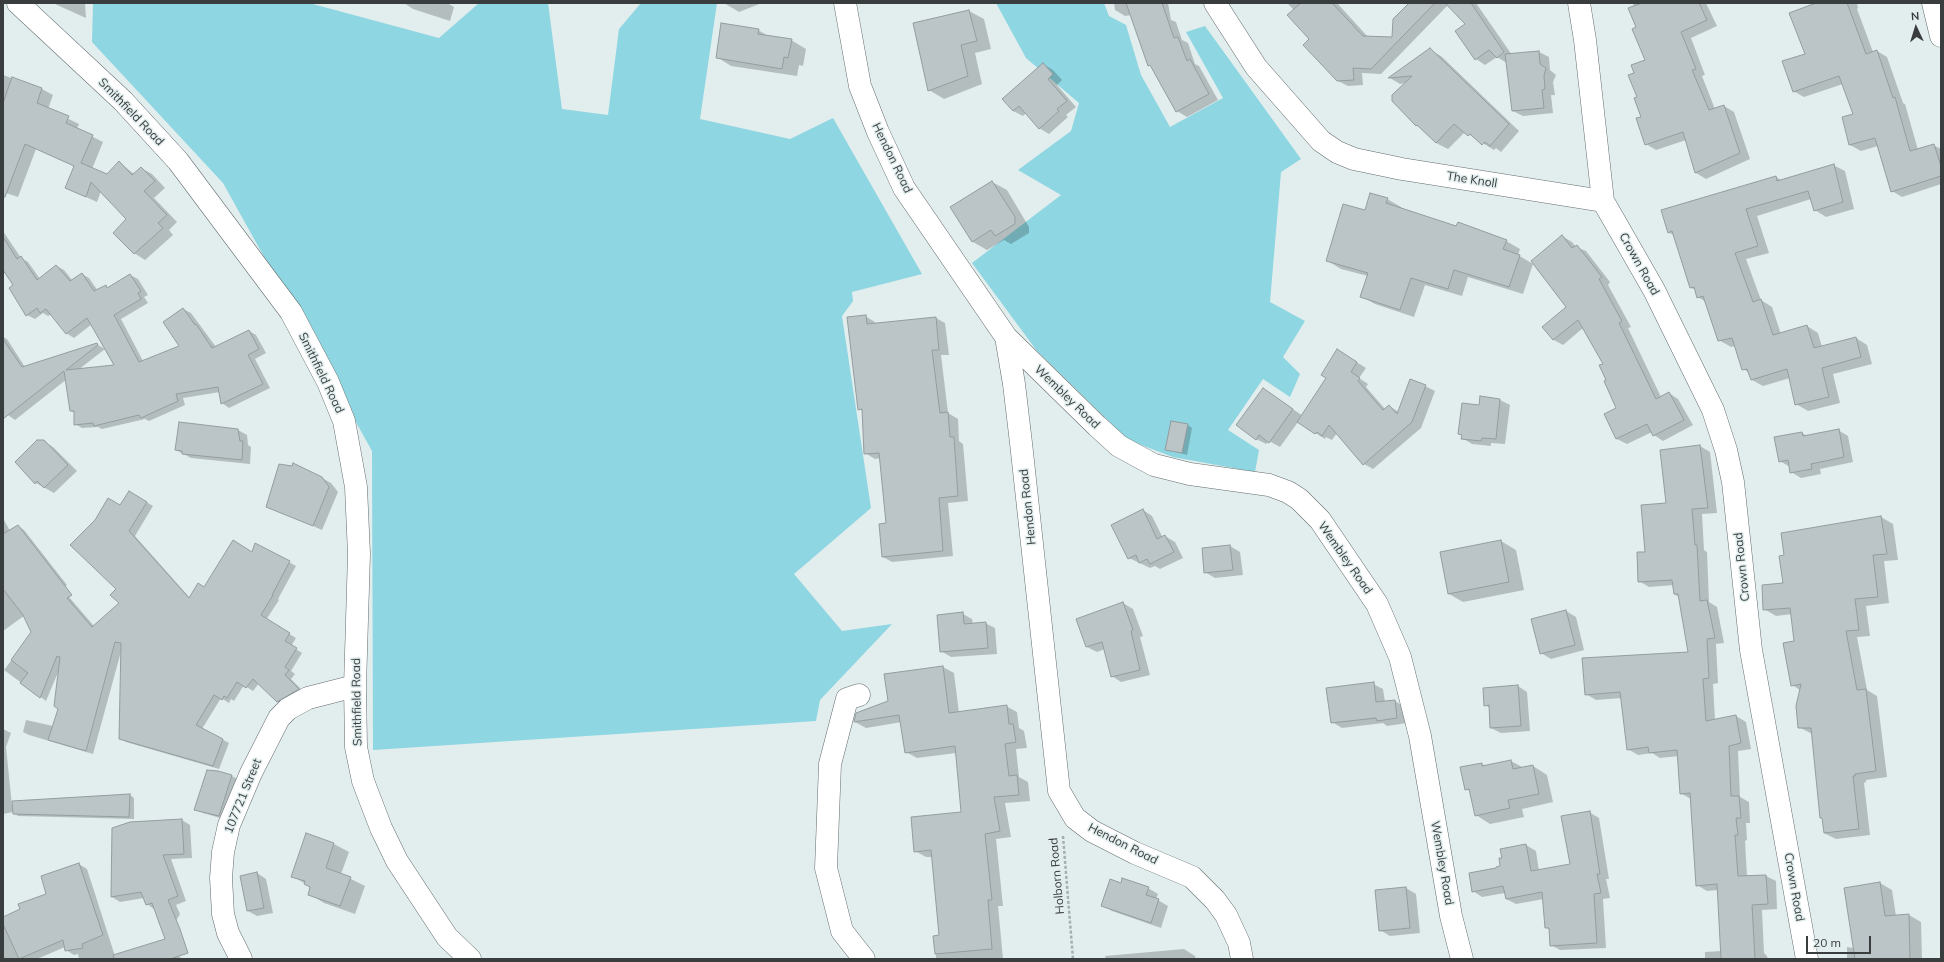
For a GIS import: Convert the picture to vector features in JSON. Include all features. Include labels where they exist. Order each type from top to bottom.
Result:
[{"type":"street","name":"Smithfield Road","points":[[18,3],[123,101],[178,161],[291,312],[328,382],[344,421],[356,487],[359,554],[355,686],[356,747],[363,781],[381,828],[397,861],[447,937],[470,959]]},
{"type":"street","name":"Hendon Road","points":[[845,3],[860,86],[873,122],[904,188],[1006,336],[1022,442],[1059,791],[1075,818],[1092,831],[1135,853],[1192,877],[1215,900],[1226,915],[1239,943],[1242,959]]},
{"type":"street","name":"The Knoll","points":[[1215,3],[1256,67],[1321,141],[1337,152],[1354,159],[1402,169],[1603,201]]},
{"type":"street","points":[[1579,3],[1585,40],[1603,201]]},
{"type":"street","points":[[1933,3],[1941,36]]},
{"type":"street","name":"Crown Road","points":[[1603,201],[1654,290],[1713,410],[1726,450],[1733,482],[1752,650],[1807,959]]},
{"type":"street","name":"Wembley Road","points":[[1006,336],[1119,446],[1154,465],[1190,474],[1269,485],[1288,492],[1299,499],[1320,520],[1377,604],[1400,657],[1420,736],[1451,916],[1462,959]]},
{"type":"street","name":"107721 Street","points":[[240,959],[228,933],[223,914],[222,878],[224,852],[229,825],[251,773],[279,718],[288,709],[308,698],[355,686]]},
{"type":"street","points":[[859,695],[847,699],[830,764],[826,868],[842,931],[864,959]]},
{"type":"path","name":"Holborn Road","points":[[1062,829],[1073,959]]},
{"type":"shaded area","points":[[93,3],[309,3],[439,38],[479,3],[548,3],[562,109],[608,115],[619,29],[641,3],[717,3],[700,119],[790,139],[833,118],[922,274],[852,292],[853,301],[842,316],[871,508],[794,574],[842,631],[892,624],[820,700],[816,721],[373,750],[372,451],[223,183],[92,42]]},
{"type":"shaded area","points":[[996,3],[1104,3],[1109,16],[1126,25],[1141,75],[1170,127],[1223,98],[1186,32],[1205,26],[1301,159],[1281,172],[1270,302],[1305,321],[1283,357],[1300,374],[1290,397],[1263,379],[1228,430],[1259,450],[1255,472],[1173,457],[1128,440],[1037,351],[972,263],[1061,195],[1018,170],[1071,131],[1079,103],[1026,58]]},
{"type":"building","points":[[1126,3],[1162,3],[1174,38],[1178,37],[1187,61],[1190,59],[1209,94],[1176,112],[1150,65],[1148,66]]},
{"type":"building","points":[[1301,3],[1332,3],[1363,36],[1392,37],[1393,19],[1409,3],[1435,3],[1371,69],[1353,68],[1354,80],[1337,81],[1303,45],[1309,39],[1287,15]]},
{"type":"building","points":[[1445,3],[1471,3],[1504,52],[1497,58],[1489,50],[1475,60],[1455,31],[1465,24]]},
{"type":"building","points":[[1642,3],[1699,3],[1707,20],[1681,32],[1696,69],[1692,70],[1709,110],[1724,105],[1740,153],[1695,173],[1683,132],[1645,145],[1636,118],[1641,117],[1634,98],[1637,97],[1628,75],[1634,73],[1631,65],[1645,60],[1632,29],[1636,27],[1628,8]]},
{"type":"building","points":[[1816,3],[1847,3],[1866,54],[1877,50],[1893,98],[1895,97],[1910,151],[1934,144],[1941,166],[1941,176],[1891,192],[1875,138],[1849,145],[1842,117],[1853,114],[1839,76],[1793,92],[1782,61],[1805,54],[1789,13]]},
{"type":"building","points":[[969,10],[977,41],[961,45],[968,76],[928,91],[913,23]]},
{"type":"building","points":[[721,23],[759,29],[758,34],[792,39],[788,58],[784,57],[782,69],[716,58]]},
{"type":"building","points":[[1430,48],[1509,124],[1490,146],[1485,142],[1482,145],[1470,134],[1468,136],[1454,124],[1436,143],[1417,125],[1416,126],[1392,101],[1392,95],[1412,76],[1388,78]]},
{"type":"building","points":[[1539,51],[1540,64],[1546,68],[1544,76],[1545,89],[1542,90],[1544,108],[1512,111],[1505,54]]},
{"type":"building","points":[[1043,63],[1053,74],[1048,79],[1067,101],[1057,109],[1059,111],[1039,129],[1019,106],[1013,111],[1002,99]]},
{"type":"building","points":[[12,77],[42,88],[37,103],[69,116],[66,123],[93,135],[81,163],[107,174],[119,161],[132,175],[141,167],[155,181],[144,191],[167,215],[158,223],[163,228],[134,254],[113,233],[126,219],[91,182],[86,197],[65,188],[74,166],[25,144],[5,197],[3,197],[3,103]]},
{"type":"building","points":[[1834,164],[1843,202],[1814,211],[1808,191],[1746,209],[1758,246],[1735,253],[1753,302],[1761,299],[1773,335],[1807,325],[1814,348],[1856,337],[1861,357],[1822,368],[1829,397],[1795,405],[1787,369],[1751,380],[1747,369],[1742,370],[1732,338],[1718,341],[1703,296],[1697,298],[1694,287],[1690,288],[1672,231],[1668,233],[1661,210],[1776,176],[1777,181]]},
{"type":"building","points":[[992,181],[1015,217],[1015,224],[995,236],[991,230],[972,242],[950,207]]},
{"type":"building","points":[[1370,193],[1388,198],[1386,203],[1456,226],[1458,222],[1507,240],[1503,249],[1520,255],[1509,287],[1454,270],[1448,289],[1411,278],[1400,310],[1360,297],[1368,273],[1326,261],[1343,204],[1365,210]]},
{"type":"building","points":[[1562,235],[1572,248],[1577,245],[1602,277],[1599,279],[1622,321],[1619,323],[1656,399],[1669,392],[1684,420],[1653,436],[1647,424],[1616,439],[1604,414],[1616,408],[1604,381],[1606,380],[1599,365],[1603,364],[1578,320],[1553,340],[1542,327],[1566,307],[1531,261]]},
{"type":"building","points":[[3,237],[17,259],[21,256],[37,280],[56,265],[70,281],[82,273],[94,291],[106,285],[107,288],[130,274],[141,291],[138,293],[141,299],[114,315],[139,362],[179,346],[163,322],[183,308],[212,348],[249,330],[259,349],[248,355],[263,384],[221,404],[218,387],[176,394],[178,401],[141,418],[139,415],[94,426],[93,423],[74,425],[74,411],[70,411],[64,371],[3,419],[3,339],[22,367],[97,343],[98,345],[66,370],[114,365],[87,318],[66,334],[46,309],[40,313],[37,308],[26,316],[9,288],[13,285],[3,270]]},
{"type":"building","points":[[866,315],[867,324],[936,317],[939,350],[932,350],[940,413],[948,412],[950,437],[954,437],[958,496],[939,498],[943,551],[882,557],[879,524],[886,523],[879,453],[864,454],[862,409],[858,410],[847,317]]},
{"type":"building","points":[[1337,349],[1357,362],[1351,372],[1360,378],[1358,381],[1383,410],[1389,405],[1397,414],[1410,379],[1426,385],[1412,422],[1363,465],[1329,425],[1322,436],[1317,432],[1315,434],[1297,422],[1326,378],[1321,375]]},
{"type":"building","points":[[1263,388],[1293,409],[1269,443],[1259,435],[1256,440],[1236,425]]},
{"type":"building","points":[[1480,396],[1500,399],[1496,439],[1482,438],[1481,441],[1461,439],[1462,435],[1458,434],[1462,403],[1479,405]]},
{"type":"building","points":[[1171,421],[1188,424],[1182,453],[1165,450]]},
{"type":"building","points":[[179,422],[238,429],[240,441],[243,441],[242,460],[182,454],[182,451],[175,450]]},
{"type":"building","points":[[1839,429],[1844,457],[1811,464],[1812,469],[1790,473],[1788,460],[1779,462],[1774,437],[1802,432],[1803,436]]},
{"type":"building","points":[[37,440],[44,440],[68,465],[44,488],[37,481],[35,484],[15,462]]},
{"type":"building","points":[[1700,445],[1708,508],[1692,509],[1695,545],[1697,545],[1700,601],[1707,600],[1715,638],[1707,639],[1709,678],[1703,679],[1706,721],[1736,715],[1741,743],[1729,746],[1731,796],[1739,796],[1741,818],[1736,818],[1738,835],[1735,835],[1738,876],[1766,875],[1768,904],[1752,905],[1755,959],[1721,959],[1717,884],[1696,886],[1690,793],[1680,794],[1677,750],[1649,753],[1648,747],[1627,750],[1620,692],[1585,695],[1582,658],[1688,652],[1678,594],[1674,594],[1672,580],[1638,582],[1637,552],[1645,552],[1641,505],[1666,503],[1660,450]]},
{"type":"building","points":[[293,463],[322,477],[329,487],[313,526],[266,507],[279,464],[292,466]]},
{"type":"building","points":[[129,491],[147,502],[129,531],[189,598],[198,583],[204,587],[233,540],[252,552],[255,543],[290,561],[261,615],[290,633],[285,641],[297,648],[285,667],[289,670],[285,675],[299,689],[277,702],[253,679],[246,688],[237,682],[227,698],[224,696],[222,700],[214,695],[196,725],[223,739],[213,766],[119,739],[121,643],[115,642],[86,751],[48,740],[58,709],[54,706],[60,657],[57,656],[40,698],[20,683],[28,673],[11,660],[31,632],[23,615],[3,589],[3,534],[18,525],[72,595],[67,598],[92,627],[119,603],[110,595],[116,589],[70,545],[95,520],[108,498],[120,505]]},
{"type":"building","points":[[1143,509],[1157,539],[1165,535],[1174,552],[1150,564],[1147,559],[1139,563],[1136,555],[1128,559],[1111,525]]},
{"type":"building","points":[[1881,516],[1887,554],[1873,555],[1878,597],[1855,599],[1859,630],[1846,631],[1857,690],[1866,689],[1876,771],[1855,774],[1855,776],[1853,776],[1859,829],[1824,833],[1822,818],[1820,818],[1811,728],[1798,728],[1796,706],[1801,684],[1791,686],[1783,643],[1794,641],[1790,608],[1763,610],[1762,585],[1783,583],[1779,556],[1784,555],[1781,533]]},
{"type":"building","points":[[1501,540],[1509,582],[1448,594],[1440,552]]},
{"type":"building","points":[[1230,545],[1233,570],[1204,573],[1202,548]]},
{"type":"building","points":[[1123,602],[1133,630],[1131,631],[1140,670],[1111,677],[1102,642],[1086,647],[1076,619]]},
{"type":"building","points":[[1566,610],[1575,645],[1540,654],[1531,619]]},
{"type":"building","points":[[963,612],[964,624],[986,622],[988,648],[940,652],[937,615]]},
{"type":"building","points":[[943,666],[949,713],[1007,705],[1009,724],[1013,724],[1016,742],[1005,744],[1009,776],[1017,775],[1019,795],[994,797],[1000,831],[985,834],[992,900],[988,900],[992,949],[935,954],[933,936],[939,935],[931,850],[914,852],[911,817],[961,812],[955,746],[905,753],[899,715],[854,722],[856,713],[888,701],[884,674]]},
{"type":"building","points":[[1374,682],[1376,702],[1395,700],[1397,718],[1377,721],[1376,718],[1331,723],[1326,688]]},
{"type":"building","points":[[1518,685],[1521,726],[1490,728],[1489,705],[1484,706],[1483,688]]},
{"type":"building","points":[[1511,760],[1513,769],[1533,765],[1539,794],[1508,800],[1510,808],[1475,816],[1469,789],[1465,790],[1460,767],[1482,763],[1482,766]]},
{"type":"building","points":[[207,770],[232,775],[219,816],[194,810]]},
{"type":"building","points":[[130,794],[129,817],[13,814],[12,801]]},
{"type":"building","points":[[1590,811],[1600,874],[1597,874],[1601,893],[1594,894],[1597,943],[1550,946],[1549,928],[1545,928],[1542,892],[1506,899],[1503,886],[1472,892],[1469,873],[1500,866],[1499,858],[1502,858],[1500,849],[1526,844],[1531,871],[1570,864],[1561,816]]},
{"type":"building","points":[[182,819],[184,854],[163,855],[178,896],[168,900],[188,953],[170,959],[114,959],[113,955],[165,939],[152,903],[146,905],[141,892],[111,897],[112,828],[130,822]]},
{"type":"building","points":[[306,833],[334,843],[326,868],[351,877],[340,906],[308,895],[310,887],[304,884],[305,881],[291,877]]},
{"type":"building","points":[[79,863],[103,935],[82,944],[83,948],[65,951],[63,940],[19,959],[3,924],[3,917],[20,909],[18,904],[46,894],[41,876]]},
{"type":"building","points":[[257,872],[264,908],[247,911],[240,876]]},
{"type":"building","points":[[1122,878],[1149,887],[1146,895],[1159,899],[1151,923],[1101,906],[1110,879],[1121,883]]},
{"type":"building","points":[[1880,882],[1885,916],[1909,914],[1910,959],[1855,959],[1844,888]]},
{"type":"building","points":[[1406,887],[1410,928],[1379,931],[1375,890]]}]
